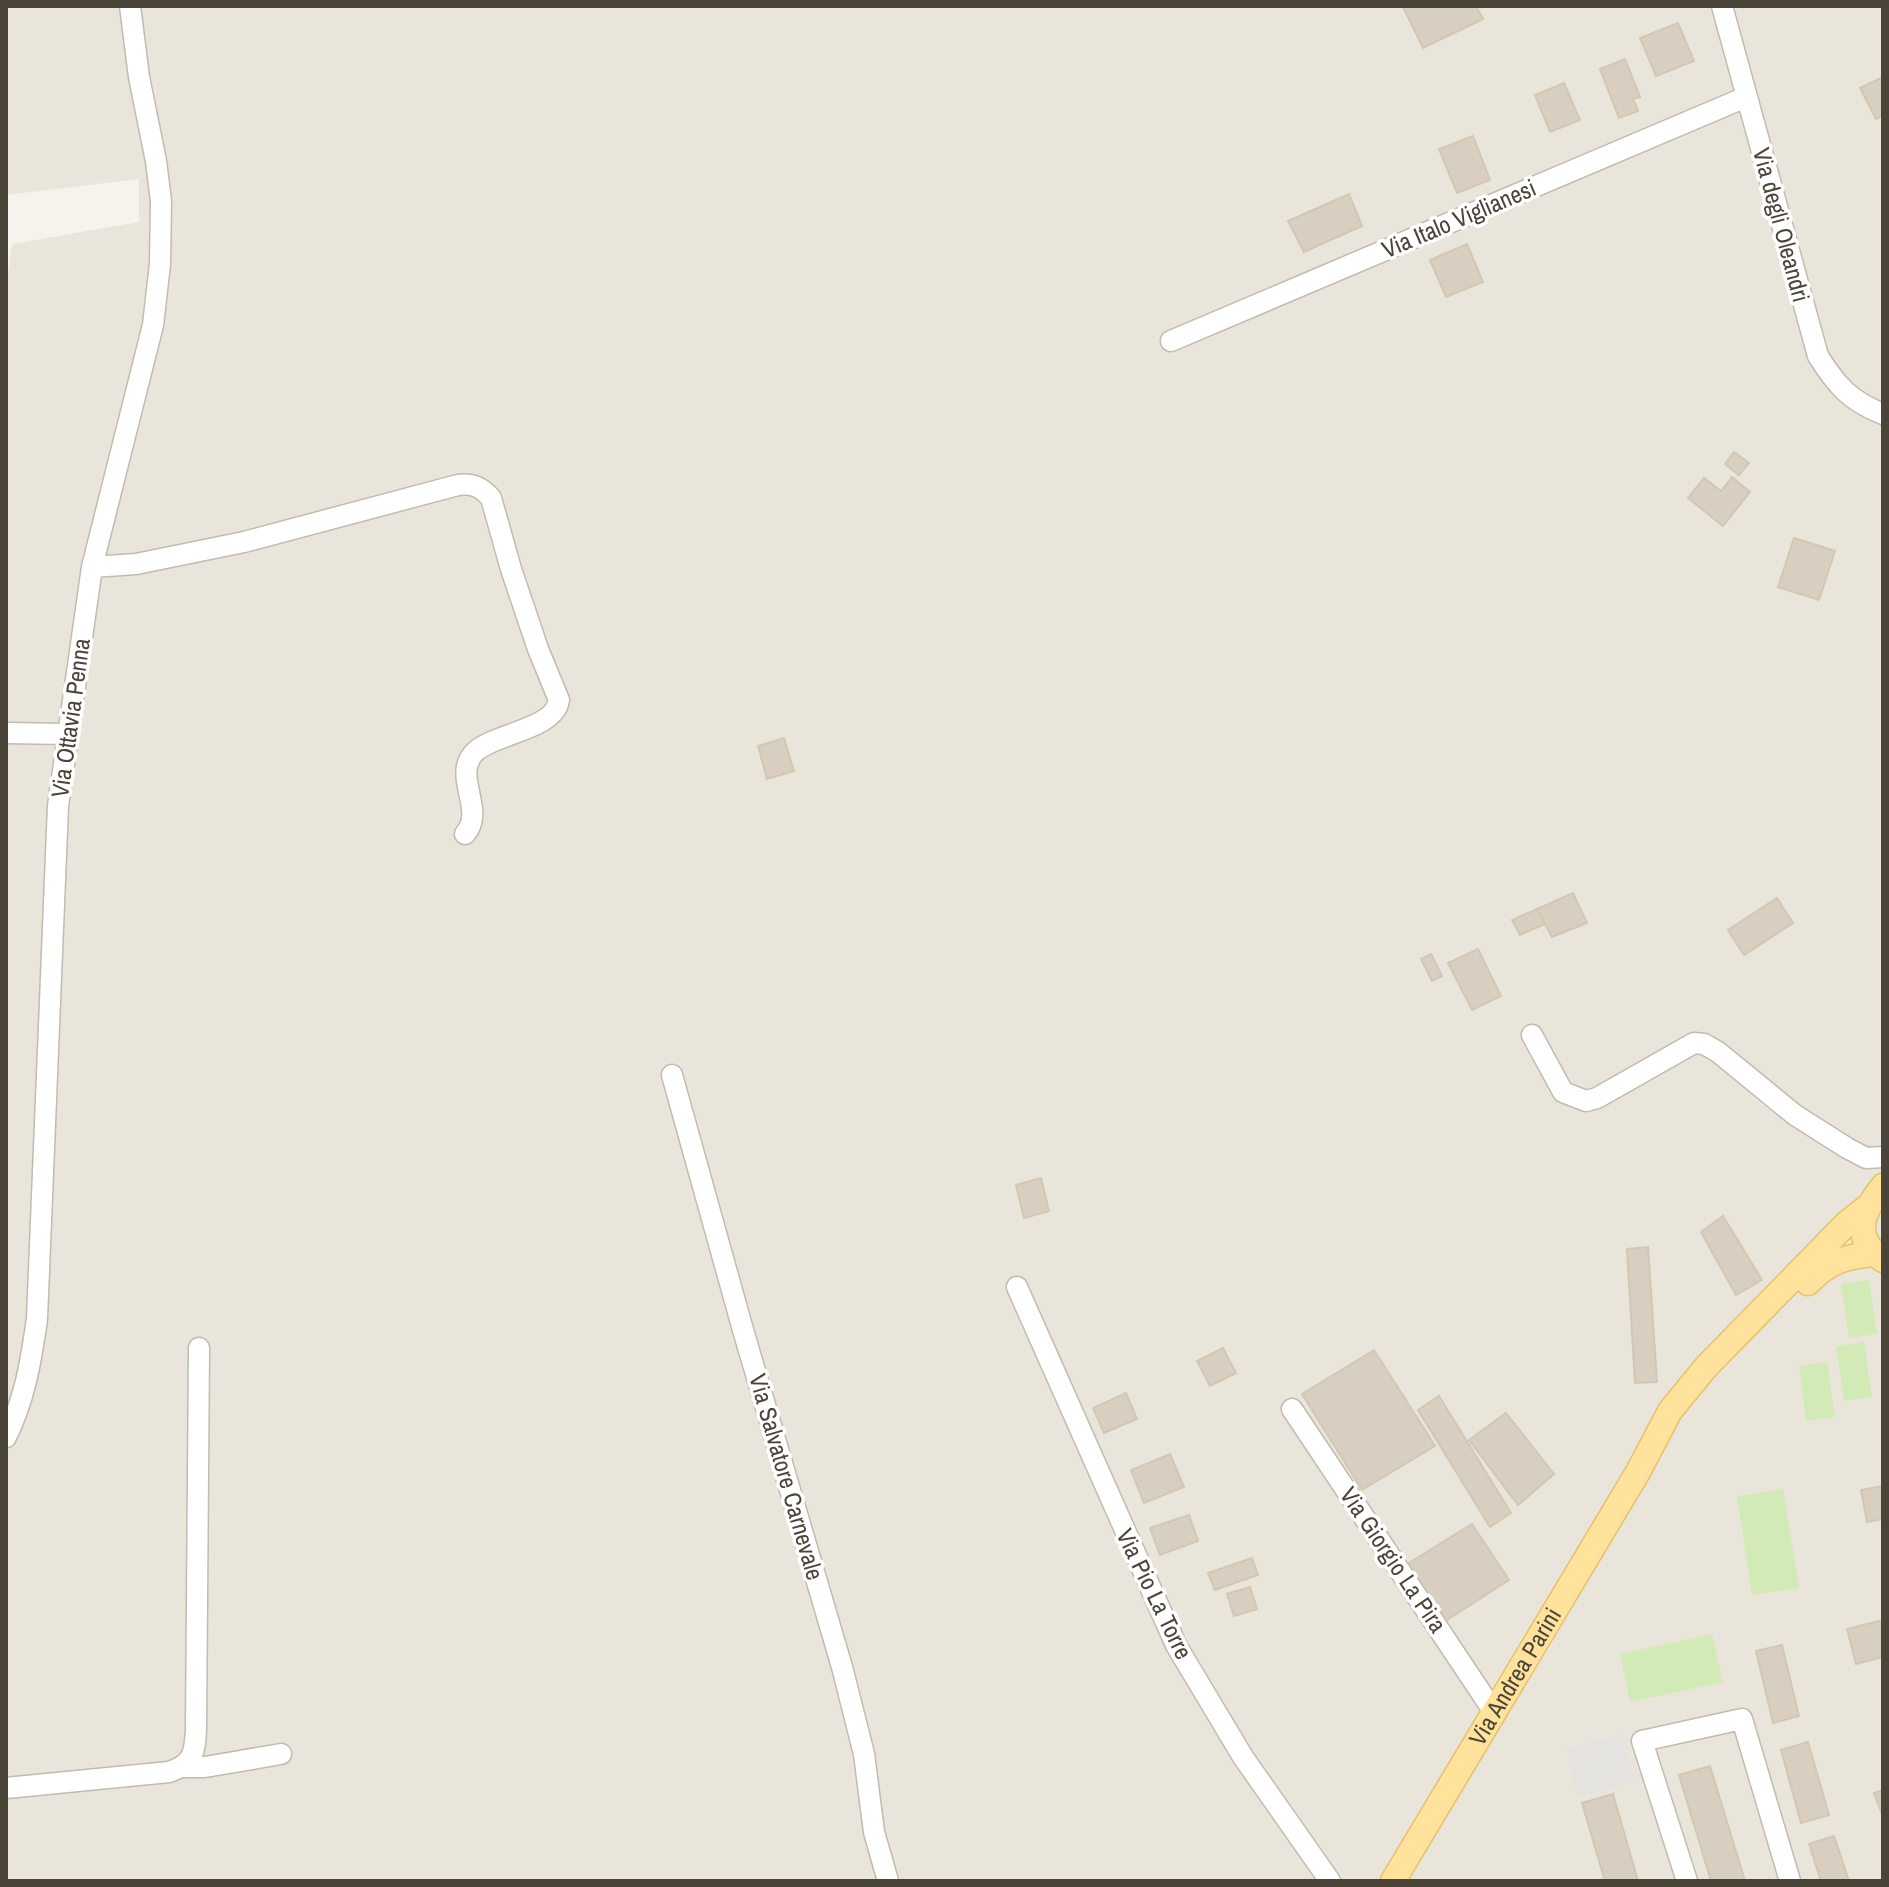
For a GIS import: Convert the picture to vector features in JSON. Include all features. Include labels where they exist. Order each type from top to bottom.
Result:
[{"type":"main road","points":[[1638,1472],[1711,1386],[1821,1269],[1835,1260],[1879,1257],[1863,1231],[1877,1195]]},
{"type":"main road","points":[[1638,1472],[1670,1411],[1706,1367],[1877,1195]]},
{"type":"main road","name":"Via Andrea Parini","points":[[1393,1881],[1638,1472]]},
{"type":"street","name":"Via Ottavia Penna","points":[[6,1437],[30,1370],[37,1319],[58,806],[92,567],[153,325],[160,264],[161,201],[130,6]]},
{"type":"street","name":"Via degli Oleandri","points":[[1722,6],[1818,356],[1832,379],[1851,398],[1883,414]]},
{"type":"street","name":"Via Italo Viglianesi","points":[[1171,341],[1746,97]]},
{"type":"street","points":[[92,567],[136,564],[244,542],[458,485],[470,483],[486,492],[491,498],[538,649],[559,700],[558,708],[548,718],[484,746],[472,756],[466,770],[473,819],[471,828],[465,834]]},
{"type":"street","points":[[6,733],[68,734]]},
{"type":"street","points":[[1532,1035],[1563,1092],[1586,1101],[1597,1098],[1694,1043],[1704,1044],[1795,1115],[1847,1148],[1866,1158],[1883,1157]]},
{"type":"street","name":"Via Salvatore Carnevale","points":[[672,1075],[842,1667],[864,1754],[874,1832],[888,1881]]},
{"type":"street","name":"Via Pio La Torre","points":[[1017,1287],[1155,1604],[1176,1645],[1243,1757],[1330,1881]]},
{"type":"street","points":[[184,1767],[192,1756],[196,1728],[199,1348]]},
{"type":"street","name":"Via Giorgio La Pira","points":[[1292,1409],[1494,1712]]},
{"type":"street","points":[[1687,1881],[1642,1741],[1742,1719],[1790,1881]]},
{"type":"street","points":[[6,1788],[169,1772],[184,1767],[205,1767],[281,1754]]},
{"type":"shaded area","points":[[6,6],[1883,6],[1883,1881],[6,1881],[6,288],[12,244],[139,222],[139,179],[6,195]]},
{"type":"shaded area","points":[[1622,1734],[1635,1782],[1577,1796],[1566,1748]]},
{"type":"green space","points":[[1869,1280],[1877,1334],[1849,1338],[1841,1284]]},
{"type":"green space","points":[[1864,1342],[1872,1397],[1844,1401],[1836,1346]]},
{"type":"green space","points":[[1827,1362],[1835,1417],[1806,1421],[1799,1366]]},
{"type":"green space","points":[[1783,1489],[1799,1588],[1752,1595],[1737,1496]]},
{"type":"green space","points":[[1712,1634],[1723,1682],[1630,1702],[1620,1654]]},
{"type":"building","points":[[1476,6],[1483,19],[1423,48],[1403,7]]},
{"type":"building","points":[[1678,23],[1694,61],[1656,76],[1640,38]]},
{"type":"building","points":[[1625,59],[1640,97],[1633,99],[1638,111],[1619,118],[1600,69]]},
{"type":"building","points":[[1883,77],[1883,115],[1876,119],[1860,88]]},
{"type":"building","points":[[1564,83],[1580,120],[1550,132],[1535,95]]},
{"type":"building","points":[[1473,136],[1490,180],[1457,193],[1439,149]]},
{"type":"building","points":[[1349,194],[1362,226],[1304,252],[1288,221]]},
{"type":"building","points":[[1467,244],[1483,282],[1446,297],[1430,260]]},
{"type":"building","points":[[1734,452],[1749,463],[1739,475],[1725,464]]},
{"type":"building","points":[[1732,477],[1750,492],[1723,526],[1688,498],[1704,478],[1721,491]]},
{"type":"building","points":[[1794,538],[1835,551],[1819,600],[1778,587]]},
{"type":"building","points":[[784,738],[794,771],[767,779],[758,746]]},
{"type":"building","points":[[1573,893],[1587,923],[1552,937],[1537,909]]},
{"type":"building","points":[[1777,898],[1793,923],[1744,955],[1728,930]]},
{"type":"building","points":[[1537,909],[1545,924],[1520,935],[1512,920]]},
{"type":"building","points":[[1478,949],[1501,996],[1472,1010],[1448,963]]},
{"type":"building","points":[[1431,954],[1442,976],[1432,981],[1421,959]]},
{"type":"building","points":[[1041,1178],[1049,1211],[1024,1218],[1016,1185]]},
{"type":"building","points":[[1723,1216],[1762,1280],[1736,1295],[1701,1232]]},
{"type":"building","points":[[1648,1247],[1657,1382],[1635,1383],[1627,1249]]},
{"type":"building","points":[[1223,1348],[1236,1373],[1210,1386],[1197,1361]]},
{"type":"building","points":[[1374,1350],[1435,1446],[1362,1490],[1302,1394]]},
{"type":"building","points":[[1126,1393],[1137,1419],[1104,1433],[1093,1408]]},
{"type":"building","points":[[1439,1396],[1511,1513],[1490,1527],[1418,1410]]},
{"type":"building","points":[[1506,1413],[1554,1474],[1518,1505],[1469,1440]]},
{"type":"building","points":[[1170,1454],[1184,1487],[1144,1503],[1131,1470]]},
{"type":"building","points":[[1883,1486],[1883,1519],[1867,1522],[1861,1490]]},
{"type":"building","points":[[1189,1515],[1198,1541],[1160,1555],[1150,1528]]},
{"type":"building","points":[[1472,1524],[1509,1580],[1444,1622],[1404,1566]]},
{"type":"building","points":[[1252,1558],[1258,1575],[1215,1590],[1208,1573]]},
{"type":"building","points":[[1250,1587],[1257,1609],[1234,1616],[1227,1594]]},
{"type":"building","points":[[1883,1620],[1883,1657],[1856,1664],[1847,1629]]},
{"type":"building","points":[[1782,1645],[1799,1716],[1773,1723],[1756,1651]]},
{"type":"building","points":[[1808,1742],[1829,1815],[1801,1823],[1781,1750]]},
{"type":"building","points":[[1710,1766],[1745,1881],[1711,1881],[1679,1775]]},
{"type":"building","points":[[1883,1790],[1883,1817],[1874,1793]]},
{"type":"building","points":[[1613,1794],[1638,1881],[1605,1881],[1582,1803]]},
{"type":"building","points":[[1834,1836],[1849,1881],[1821,1881],[1809,1844]]}]
